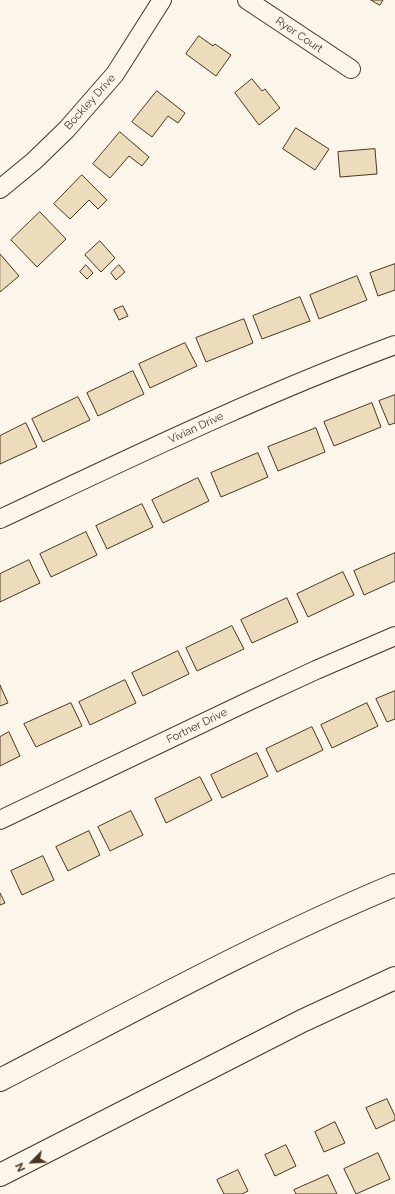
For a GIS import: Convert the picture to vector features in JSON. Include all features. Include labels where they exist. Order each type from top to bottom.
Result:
[{"type":"highway","points":[[0,1080],[320,918],[395,885]]},
{"type":"highway","points":[[0,1175],[302,1021],[395,978]]},
{"type":"street","name":"Bockley Drive","points":[[0,189],[34,161],[66,129],[115,74],[162,0]]},
{"type":"street","name":"Ryer Court","points":[[247,0],[350,69]]},
{"type":"street","name":"Vivian Drive","points":[[0,519],[254,401],[395,345]]},
{"type":"street","name":"Fortner Drive","points":[[0,820],[262,695],[395,636]]},
{"type":"building","points":[[371,0],[383,0],[380,5]]},
{"type":"building","points":[[199,36],[213,46],[215,44],[231,55],[216,76],[186,54]]},
{"type":"building","points":[[252,79],[262,91],[265,89],[280,108],[259,125],[235,93]]},
{"type":"building","points":[[157,91],[185,113],[178,123],[168,116],[152,137],[132,122]]},
{"type":"building","points":[[296,128],[329,149],[315,170],[283,149]]},
{"type":"building","points":[[120,132],[149,157],[142,166],[129,156],[110,178],[93,164]]},
{"type":"building","points":[[375,149],[377,174],[340,177],[338,152]]},
{"type":"building","points":[[82,175],[107,200],[98,209],[89,200],[70,219],[54,204]]},
{"type":"building","points":[[40,212],[66,239],[37,267],[11,240]]},
{"type":"building","points":[[100,241],[115,258],[101,272],[85,255]]},
{"type":"building","points":[[0,254],[19,276],[0,292]]},
{"type":"building","points":[[395,264],[395,290],[378,296],[370,273]]},
{"type":"building","points":[[86,265],[93,273],[87,279],[80,272]]},
{"type":"building","points":[[119,265],[125,272],[116,280],[111,273]]},
{"type":"building","points":[[357,276],[367,300],[319,319],[310,295]]},
{"type":"building","points":[[300,297],[310,321],[262,339],[253,316]]},
{"type":"building","points":[[123,306],[128,316],[119,320],[114,310]]},
{"type":"building","points":[[244,319],[253,343],[206,362],[196,338]]},
{"type":"building","points":[[185,343],[197,366],[150,388],[139,364]]},
{"type":"building","points":[[133,371],[144,394],[98,416],[87,393]]},
{"type":"building","points":[[395,395],[395,423],[389,425],[379,401]]},
{"type":"building","points":[[78,397],[90,420],[43,442],[32,419]]},
{"type":"building","points":[[372,403],[381,427],[334,446],[324,422]]},
{"type":"building","points":[[26,423],[37,447],[0,464],[0,436]]},
{"type":"building","points":[[316,428],[325,452],[278,471],[268,447]]},
{"type":"building","points":[[258,453],[268,477],[221,497],[211,473]]},
{"type":"building","points":[[198,478],[209,501],[163,523],[152,500]]},
{"type":"building","points":[[142,504],[153,527],[107,549],[96,526]]},
{"type":"building","points":[[86,532],[97,555],[51,577],[40,554]]},
{"type":"building","points":[[395,553],[395,581],[364,595],[354,571]]},
{"type":"building","points":[[29,560],[40,583],[0,602],[0,574]]},
{"type":"building","points":[[343,572],[354,595],[308,617],[297,594]]},
{"type":"building","points":[[287,598],[298,622],[252,643],[241,620]]},
{"type":"building","points":[[232,626],[244,649],[197,671],[186,648]]},
{"type":"building","points":[[178,651],[189,674],[143,696],[132,673]]},
{"type":"building","points":[[125,680],[136,703],[90,725],[79,702]]},
{"type":"building","points":[[0,685],[8,703],[0,706]]},
{"type":"building","points":[[395,691],[395,719],[387,722],[376,699]]},
{"type":"building","points":[[71,703],[82,726],[36,747],[24,724]]},
{"type":"building","points":[[367,703],[378,726],[332,748],[321,725]]},
{"type":"building","points":[[312,727],[323,750],[277,772],[266,749]]},
{"type":"building","points":[[9,732],[20,756],[0,766],[0,737]]},
{"type":"building","points":[[257,753],[268,776],[222,798],[211,775]]},
{"type":"building","points":[[200,777],[212,800],[166,823],[155,799]]},
{"type":"building","points":[[131,811],[143,835],[110,851],[98,827]]},
{"type":"building","points":[[89,831],[100,855],[68,871],[56,847]]},
{"type":"building","points":[[43,856],[54,880],[22,895],[11,871]]},
{"type":"building","points":[[0,893],[5,903],[0,905]]},
{"type":"building","points":[[387,1099],[395,1116],[395,1120],[376,1129],[366,1108]]},
{"type":"building","points":[[335,1122],[345,1143],[324,1152],[315,1132]]},
{"type":"building","points":[[286,1145],[296,1166],[275,1176],[265,1155]]},
{"type":"building","points":[[378,1153],[390,1179],[356,1194],[344,1169]]},
{"type":"building","points":[[238,1170],[248,1191],[242,1194],[224,1194],[217,1180]]},
{"type":"building","points":[[328,1175],[337,1194],[296,1194],[294,1190]]}]
